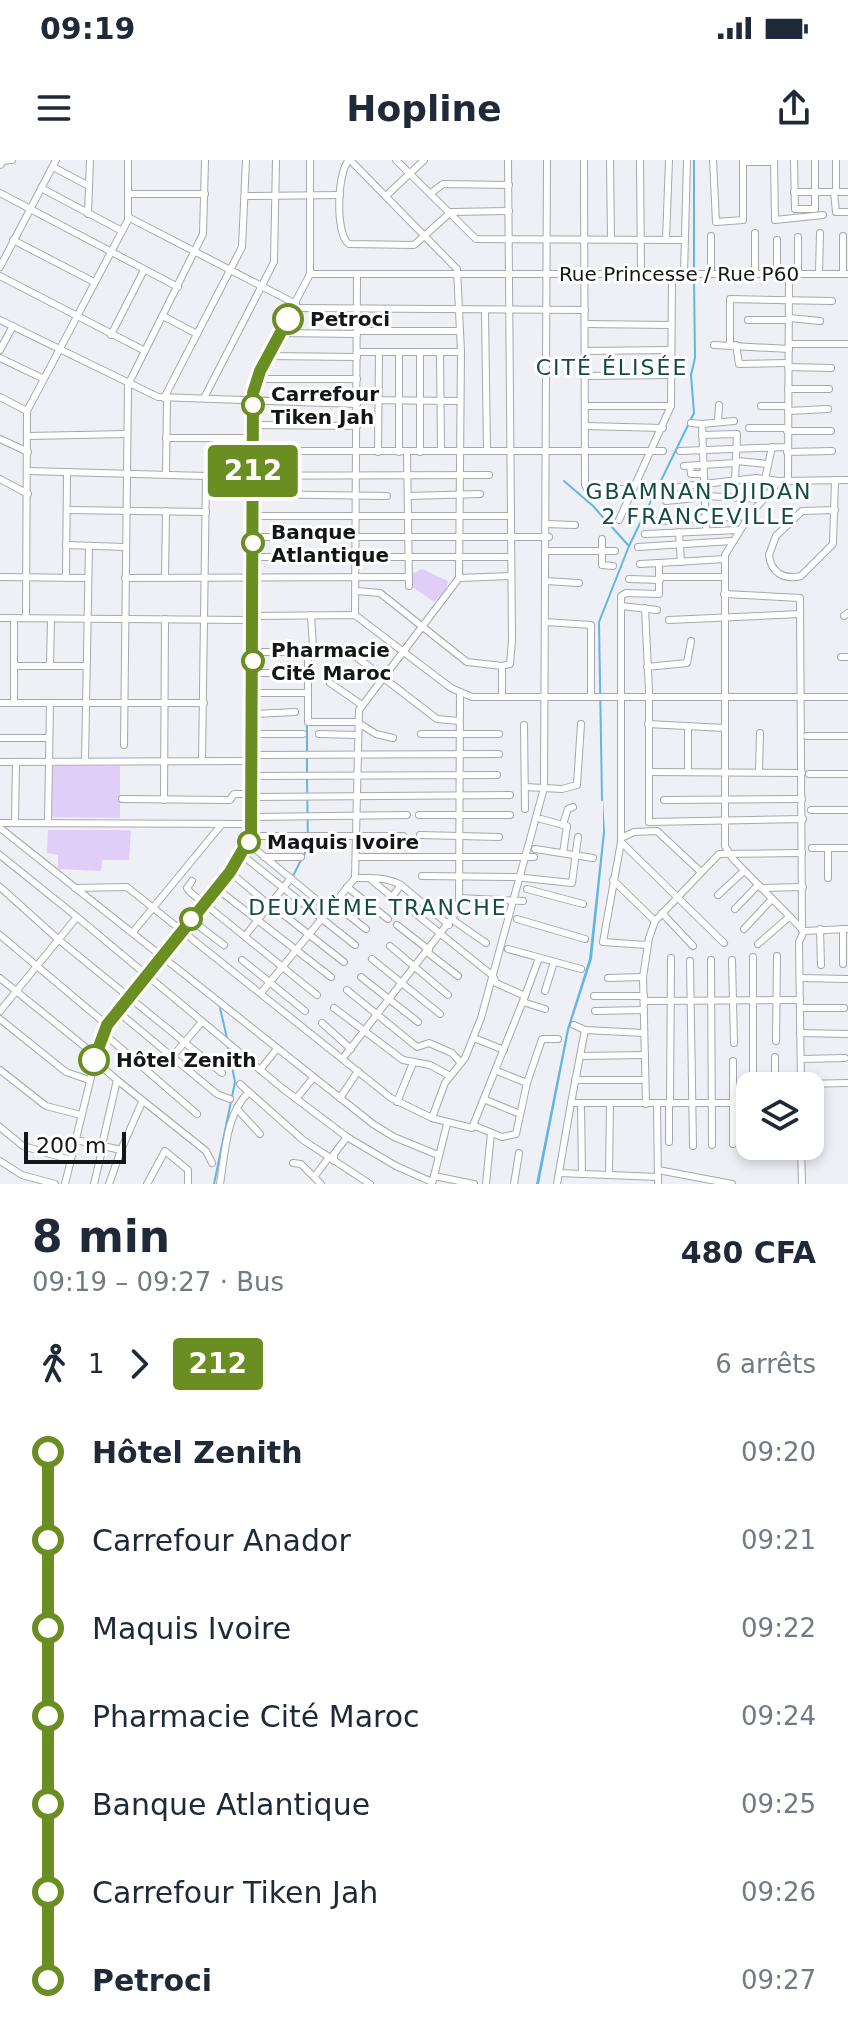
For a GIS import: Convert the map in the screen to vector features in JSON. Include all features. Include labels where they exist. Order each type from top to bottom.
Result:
[{"type":"street","points":[[1,161],[12,160]]},
{"type":"street","points":[[88,214],[90,160]]},
{"type":"street","points":[[26,618],[27,411],[128,217],[128,160]]},
{"type":"street","points":[[124,745],[128,385],[196,253],[205,225],[205,160]]},
{"type":"street","points":[[166,474],[166,398],[242,247],[246,160]]},
{"type":"street","points":[[204,398],[276,257],[276,160]]},
{"type":"street","points":[[65,1184],[102,1032],[230,872],[250,840],[254,821],[253,400],[256,379],[310,274],[310,160]]},
{"type":"street","points":[[261,993],[355,878],[357,722],[362,705],[459,578],[461,352],[458,274],[455,266],[426,235],[350,160],[342,169],[341,235],[349,244],[414,245],[426,235],[448,213],[509,211]]},
{"type":"street","points":[[396,160],[476,239],[684,240]]},
{"type":"street","points":[[387,195],[424,160]]},
{"type":"street","points":[[357,591],[380,593],[467,662],[502,666],[511,660],[508,160]]},
{"type":"street","points":[[432,1118],[450,1076],[474,1038],[520,900],[521,878],[532,855],[544,788],[548,537],[545,450],[547,160]]},
{"type":"street","points":[[584,160],[584,451],[587,489],[633,489]]},
{"type":"street","points":[[610,160],[611,239]]},
{"type":"street","points":[[640,160],[641,273]]},
{"type":"street","points":[[666,240],[669,160]]},
{"type":"street","points":[[684,274],[687,160]]},
{"type":"street","points":[[713,160],[713,219],[716,222],[743,220],[743,161],[774,161],[775,220],[823,215]]},
{"type":"street","points":[[794,160],[796,210],[815,209],[815,160]]},
{"type":"street","points":[[836,160],[836,212],[848,212]]},
{"type":"street","points":[[0,267],[54,164],[89,186]]},
{"type":"street","points":[[431,193],[443,184],[509,185]]},
{"type":"street","points":[[41,188],[122,231]]},
{"type":"street","points":[[794,192],[848,192]]},
{"type":"street","points":[[0,193],[178,287]]},
{"type":"street","points":[[129,194],[205,194]]},
{"type":"street","points":[[246,196],[340,195]]},
{"type":"street","points":[[128,217],[264,285],[295,306],[357,310],[585,310]]},
{"type":"street","points":[[755,233],[755,274]]},
{"type":"street","points":[[819,274],[820,233]]},
{"type":"street","points":[[711,236],[711,274]]},
{"type":"street","points":[[843,236],[845,274]]},
{"type":"street","points":[[798,237],[798,274]]},
{"type":"street","points":[[13,240],[94,282]]},
{"type":"street","points":[[777,240],[777,274]]},
{"type":"street","points":[[111,335],[144,270]]},
{"type":"street","name":"Rue Princesse / Rue P60","points":[[310,274],[845,274]]},
{"type":"street","points":[[355,615],[357,274]]},
{"type":"street","points":[[619,520],[671,406],[672,274]]},
{"type":"street","points":[[788,479],[789,274]]},
{"type":"street","points":[[0,276],[145,351]]},
{"type":"street","points":[[831,368],[739,364],[733,345],[730,299],[832,301]]},
{"type":"street","points":[[485,311],[487,451]]},
{"type":"street","points":[[163,316],[197,334]]},
{"type":"street","points":[[0,320],[128,385],[166,398],[460,401]]},
{"type":"street","points":[[748,320],[820,321]]},
{"type":"street","points":[[585,324],[671,325]]},
{"type":"street","points":[[0,350],[13,326]]},
{"type":"street","points":[[279,333],[460,331]]},
{"type":"street","points":[[714,345],[848,344]]},
{"type":"street","points":[[585,351],[671,350]]},
{"type":"street","points":[[378,452],[379,352]]},
{"type":"street","points":[[399,352],[398,400],[408,476],[409,586]]},
{"type":"street","points":[[420,352],[420,452]]},
{"type":"street","points":[[440,352],[441,451]]},
{"type":"street","points":[[267,356],[461,352]]},
{"type":"street","points":[[0,358],[42,378]]},
{"type":"street","points":[[585,376],[671,375]]},
{"type":"street","points":[[256,379],[357,379]]},
{"type":"street","points":[[788,389],[829,389]]},
{"type":"street","points":[[0,397],[27,411]]},
{"type":"street","points":[[718,421],[719,405]]},
{"type":"street","points":[[585,406],[671,406]]},
{"type":"street","points":[[761,406],[828,409]]},
{"type":"street","points":[[691,423],[734,421]]},
{"type":"street","points":[[702,424],[706,529]]},
{"type":"street","points":[[252,425],[357,426]]},
{"type":"street","points":[[585,426],[663,428]]},
{"type":"street","points":[[749,428],[831,431]]},
{"type":"street","points":[[28,436],[127,434]]},
{"type":"street","points":[[702,435],[737,434],[735,481]]},
{"type":"street","points":[[166,438],[252,438]]},
{"type":"street","points":[[0,439],[28,452]]},
{"type":"street","points":[[765,479],[772,447]]},
{"type":"street","points":[[680,451],[772,447],[832,451]]},
{"type":"street","points":[[253,451],[663,451]]},
{"type":"street","points":[[703,474],[691,474],[687,466],[737,462],[768,464]]},
{"type":"street","points":[[29,471],[206,476],[489,475]]},
{"type":"street","points":[[66,578],[67,473]]},
{"type":"street","points":[[202,761],[206,476]]},
{"type":"street","points":[[0,479],[28,494]]},
{"type":"street","points":[[669,488],[765,479],[848,480]]},
{"type":"street","points":[[835,480],[835,510],[833,544],[808,570],[793,578],[774,570],[769,555],[776,536],[802,511],[835,510]]},
{"type":"street","points":[[779,481],[739,530],[725,559],[723,820],[727,852],[803,931]]},
{"type":"street","points":[[253,494],[387,496]]},
{"type":"street","points":[[408,496],[480,494]]},
{"type":"street","points":[[666,501],[705,496],[764,499]]},
{"type":"street","points":[[67,510],[206,512]]},
{"type":"street","points":[[165,578],[166,511]]},
{"type":"street","points":[[253,516],[511,516]]},
{"type":"street","points":[[658,521],[749,516]]},
{"type":"street","points":[[673,520],[678,532],[681,562]]},
{"type":"street","points":[[546,524],[575,525]]},
{"type":"street","points":[[645,534],[706,529],[739,530]]},
{"type":"street","points":[[253,537],[548,537]]},
{"type":"street","points":[[602,539],[602,565],[613,566]]},
{"type":"street","points":[[638,547],[732,541]]},
{"type":"street","points":[[66,545],[125,547]]},
{"type":"street","points":[[85,761],[89,546]]},
{"type":"street","points":[[546,551],[615,551]]},
{"type":"street","points":[[253,557],[511,557]]},
{"type":"street","points":[[640,564],[725,559]]},
{"type":"street","points":[[647,945],[603,942],[621,840],[621,596],[626,593],[659,594],[659,563]]},
{"type":"street","points":[[459,578],[511,576]]},
{"type":"street","points":[[0,577],[87,578]]},
{"type":"street","points":[[125,578],[409,577]]},
{"type":"street","points":[[629,579],[723,577]]},
{"type":"street","points":[[545,581],[579,583]]},
{"type":"street","points":[[724,594],[795,595],[800,598],[805,774],[802,799],[803,931],[799,942],[801,1072]]},
{"type":"street","points":[[621,606],[657,610]]},
{"type":"street","points":[[645,608],[649,822],[803,819]]},
{"type":"street","points":[[669,620],[724,618],[750,613],[800,614]]},
{"type":"street","points":[[311,615],[308,722],[357,722],[376,734],[393,738]]},
{"type":"street","points":[[0,618],[245,620],[254,616],[355,615],[460,694],[848,697]]},
{"type":"street","points":[[14,618],[14,703]]},
{"type":"street","points":[[50,666],[51,619]]},
{"type":"street","points":[[164,800],[165,619]]},
{"type":"street","points":[[545,622],[591,625],[597,696]]},
{"type":"street","points":[[647,667],[687,663],[691,641]]},
{"type":"street","points":[[253,652],[346,649],[437,719],[459,721]]},
{"type":"street","points":[[14,666],[85,666]]},
{"type":"street","points":[[502,666],[502,696]]},
{"type":"street","points":[[253,673],[296,673]]},
{"type":"street","points":[[330,683],[362,705]]},
{"type":"street","points":[[253,693],[308,693]]},
{"type":"street","points":[[343,1058],[459,909],[460,694]]},
{"type":"street","points":[[0,703],[204,703]]},
{"type":"street","points":[[48,822],[50,703]]},
{"type":"street","points":[[253,714],[295,712]]},
{"type":"street","points":[[648,724],[681,723],[688,728],[724,728]]},
{"type":"street","points":[[525,787],[567,788],[579,782],[581,724]]},
{"type":"street","points":[[524,725],[525,809]]},
{"type":"street","points":[[688,728],[688,772]]},
{"type":"street","points":[[759,772],[760,733]]},
{"type":"street","points":[[253,734],[303,734]]},
{"type":"street","points":[[319,734],[357,735]]},
{"type":"street","points":[[421,734],[499,734]]},
{"type":"street","points":[[807,736],[848,736]]},
{"type":"street","points":[[0,738],[49,738]]},
{"type":"street","points":[[0,762],[162,762],[357,754],[499,754]]},
{"type":"street","points":[[15,822],[16,762]]},
{"type":"street","points":[[649,772],[848,774]]},
{"type":"street","points":[[253,776],[497,775]]},
{"type":"street","points":[[122,799],[230,800],[234,794],[510,795]]},
{"type":"street","points":[[664,800],[802,799]]},
{"type":"street","points":[[563,824],[568,809],[573,807]]},
{"type":"street","points":[[811,810],[848,810]]},
{"type":"street","points":[[0,825],[15,822],[223,824],[407,815]]},
{"type":"street","points":[[419,815],[510,815]]},
{"type":"street","points":[[541,819],[567,827],[563,853]]},
{"type":"street","points":[[133,932],[223,824]]},
{"type":"street","points":[[0,825],[313,1078],[394,1137],[438,1155]]},
{"type":"street","points":[[621,840],[634,832],[657,831],[701,872]]},
{"type":"street","points":[[420,835],[499,837]]},
{"type":"street","points":[[250,840],[403,836]]},
{"type":"street","points":[[422,876],[521,878],[572,883],[578,837]]},
{"type":"street","points":[[250,840],[264,857],[291,878],[366,929]]},
{"type":"street","points":[[621,840],[724,943]]},
{"type":"street","points":[[812,848],[848,848]]},
{"type":"street","points":[[828,848],[828,878]]},
{"type":"street","points":[[646,1104],[643,977],[647,945],[655,921],[714,857],[727,852],[802,853]]},
{"type":"street","points":[[356,857],[563,853],[593,858]]},
{"type":"street","points":[[0,855],[148,974],[260,1070],[347,1137],[396,1166],[433,1181],[474,1184]]},
{"type":"street","points":[[242,855],[355,945]]},
{"type":"street","points":[[264,857],[301,857]]},
{"type":"street","points":[[718,895],[744,871]]},
{"type":"street","points":[[230,872],[344,962]]},
{"type":"street","points":[[245,936],[291,878]]},
{"type":"street","points":[[355,878],[387,879],[401,885],[486,943]]},
{"type":"street","points":[[369,878],[390,897],[401,885]]},
{"type":"street","points":[[613,880],[655,921]]},
{"type":"street","points":[[192,881],[187,889],[203,904],[317,995]]},
{"type":"street","points":[[75,888],[124,886],[397,1102],[447,1124],[475,1126],[513,1137],[542,1039],[558,1039]]},
{"type":"street","points":[[0,887],[59,940],[222,1073]]},
{"type":"street","points":[[347,887],[388,919]]},
{"type":"street","points":[[735,909],[760,887],[803,887]]},
{"type":"street","points":[[216,888],[331,977]]},
{"type":"street","points":[[527,889],[583,904]]},
{"type":"street","points":[[459,898],[520,900]]},
{"type":"street","points":[[744,929],[772,899]]},
{"type":"street","points":[[411,910],[504,988],[545,1009]]},
{"type":"street","points":[[662,913],[693,946]]},
{"type":"street","points":[[0,1011],[77,917]]},
{"type":"street","points":[[758,944],[789,917]]},
{"type":"street","points":[[517,919],[585,939]]},
{"type":"street","points":[[191,920],[224,945]]},
{"type":"street","points":[[397,925],[458,976]]},
{"type":"street","points":[[820,929],[821,965]]},
{"type":"street","points":[[803,931],[845,929],[843,964]]},
{"type":"street","points":[[0,935],[107,1025]]},
{"type":"street","points":[[390,946],[448,995]]},
{"type":"street","points":[[508,949],[581,969]]},
{"type":"street","points":[[776,1041],[777,956]]},
{"type":"street","points":[[753,957],[753,1072]]},
{"type":"street","points":[[475,1126],[539,958]]},
{"type":"street","points":[[669,1142],[671,958]]},
{"type":"street","points":[[372,959],[440,1014]]},
{"type":"street","points":[[242,960],[305,1011]]},
{"type":"street","points":[[711,960],[712,1145]]},
{"type":"street","points":[[732,960],[734,1043]]},
{"type":"street","points":[[690,961],[693,1146]]},
{"type":"street","points":[[545,991],[554,962]]},
{"type":"street","points":[[361,977],[418,1022]]},
{"type":"street","points":[[608,978],[643,977]]},
{"type":"street","points":[[0,978],[142,1102],[206,1151],[212,1163]]},
{"type":"street","points":[[800,978],[848,979]]},
{"type":"street","points":[[347,990],[417,1047],[429,1043],[448,1051],[461,1063]]},
{"type":"street","points":[[594,996],[670,1001],[776,1001],[844,1008]]},
{"type":"street","points":[[334,1008],[391,1053],[413,1063],[430,1065],[450,1076]]},
{"type":"street","points":[[595,1011],[644,1010]]},
{"type":"street","points":[[117,1011],[217,1094],[230,1099]]},
{"type":"street","points":[[0,1019],[66,1072],[89,1080]]},
{"type":"street","points":[[171,1058],[202,1022]]},
{"type":"street","points":[[322,1023],[351,1049]]},
{"type":"street","points":[[574,1025],[585,1030],[644,1033]]},
{"type":"street","points":[[557,1184],[585,1030]]},
{"type":"street","points":[[102,1032],[197,1114]]},
{"type":"street","points":[[800,1033],[847,1034]]},
{"type":"street","points":[[474,1038],[504,1050]]},
{"type":"street","points":[[260,1070],[276,1050]]},
{"type":"street","points":[[580,1056],[645,1055]]},
{"type":"street","points":[[775,1057],[775,1072]]},
{"type":"street","points":[[801,1059],[845,1058]]},
{"type":"street","points":[[733,1061],[733,1144]]},
{"type":"street","points":[[397,1102],[413,1063]]},
{"type":"street","points":[[0,1070],[46,1106],[81,1115]]},
{"type":"street","points":[[340,1098],[358,1071]]},
{"type":"street","points":[[497,1071],[527,1083]]},
{"type":"street","points":[[296,1099],[313,1078]]},
{"type":"street","points":[[94,1184],[117,1080]]},
{"type":"street","points":[[575,1080],[645,1080]]},
{"type":"street","points":[[824,1084],[847,1083]]},
{"type":"street","points":[[240,1084],[303,1140],[370,1184]]},
{"type":"street","points":[[220,1184],[237,1109],[249,1092]]},
{"type":"street","points":[[486,1100],[520,1114]]},
{"type":"street","points":[[109,1184],[142,1102]]},
{"type":"street","points":[[571,1103],[736,1103]]},
{"type":"street","points":[[581,1104],[582,1174]]},
{"type":"street","points":[[609,1175],[610,1104]]},
{"type":"street","points":[[657,1104],[658,1177]]},
{"type":"street","points":[[237,1109],[260,1134]]},
{"type":"street","points":[[433,1181],[447,1124]]},
{"type":"street","points":[[0,1127],[23,1146],[71,1160]]},
{"type":"street","points":[[486,1184],[491,1133]]},
{"type":"street","points":[[315,1176],[347,1137]]},
{"type":"street","points":[[76,1140],[121,1150]]},
{"type":"street","points":[[147,1184],[165,1151],[188,1170],[188,1184]]},
{"type":"street","points":[[514,1184],[519,1153]]},
{"type":"street","points":[[801,1160],[802,1184]]},
{"type":"street","points":[[0,1161],[31,1181],[55,1184]]},
{"type":"street","points":[[293,1163],[301,1164],[321,1184]]},
{"type":"street","points":[[559,1173],[732,1184]]},
{"type":"shaded area","points":[[422,569],[448,581],[446,590],[434,602],[411,586],[410,575]]},
{"type":"shaded area","points":[[53,766],[120,766],[120,818],[52,817]]},
{"type":"shaded area","points":[[48,830],[131,830],[129,860],[102,860],[101,871],[58,869],[58,855],[47,853]]},
{"type":"water","points":[[603,799],[605,832],[592,959],[569,1030],[539,1184],[536,1184],[567,1029],[589,959],[603,832]]},
{"type":"waterway","points":[[694,160],[694,269]]},
{"type":"waterway","points":[[602,800],[599,622],[629,546],[694,413],[691,375],[695,358],[694,279]]},
{"type":"waterway","points":[[564,481],[593,506],[628,545]]},
{"type":"waterway","points":[[307,722],[307,752]]},
{"type":"waterway","points":[[307,758],[307,772]]},
{"type":"waterway","points":[[304,855],[308,846],[307,778]]},
{"type":"waterway","points":[[293,876],[301,860]]},
{"type":"waterway","points":[[220,1008],[227,1038]]},
{"type":"waterway","points":[[214,1184],[235,1082],[228,1047]]},
{"type":"bus line","name":"212","points":[[94,1060],[102,1032],[117,1011],[230,872],[249,844],[254,824],[253,393],[256,379],[288,319]]},
{"type":"place","name":"Petroci","points":[[288,319]]},
{"type":"place","name":"Carrefour Tiken Jah","points":[[253,405]]},
{"type":"place","name":"Banque Atlantique","points":[[253,543]]},
{"type":"place","name":"Pharmacie Cité Maroc","points":[[253,661]]},
{"type":"place","name":"Maquis Ivoire","points":[[249,842]]},
{"type":"place","name":"Hôtel Zenith","points":[[94,1060]]},
{"type":"district","name":"CITÉ ÉLISÉE","points":[[612,367]]},
{"type":"district","name":"GBAMNAN DJIDAN 2 FRANCEVILLE","points":[[699,504]]},
{"type":"district","name":"DEUXIÈME TRANCHE","points":[[378,907]]}]
